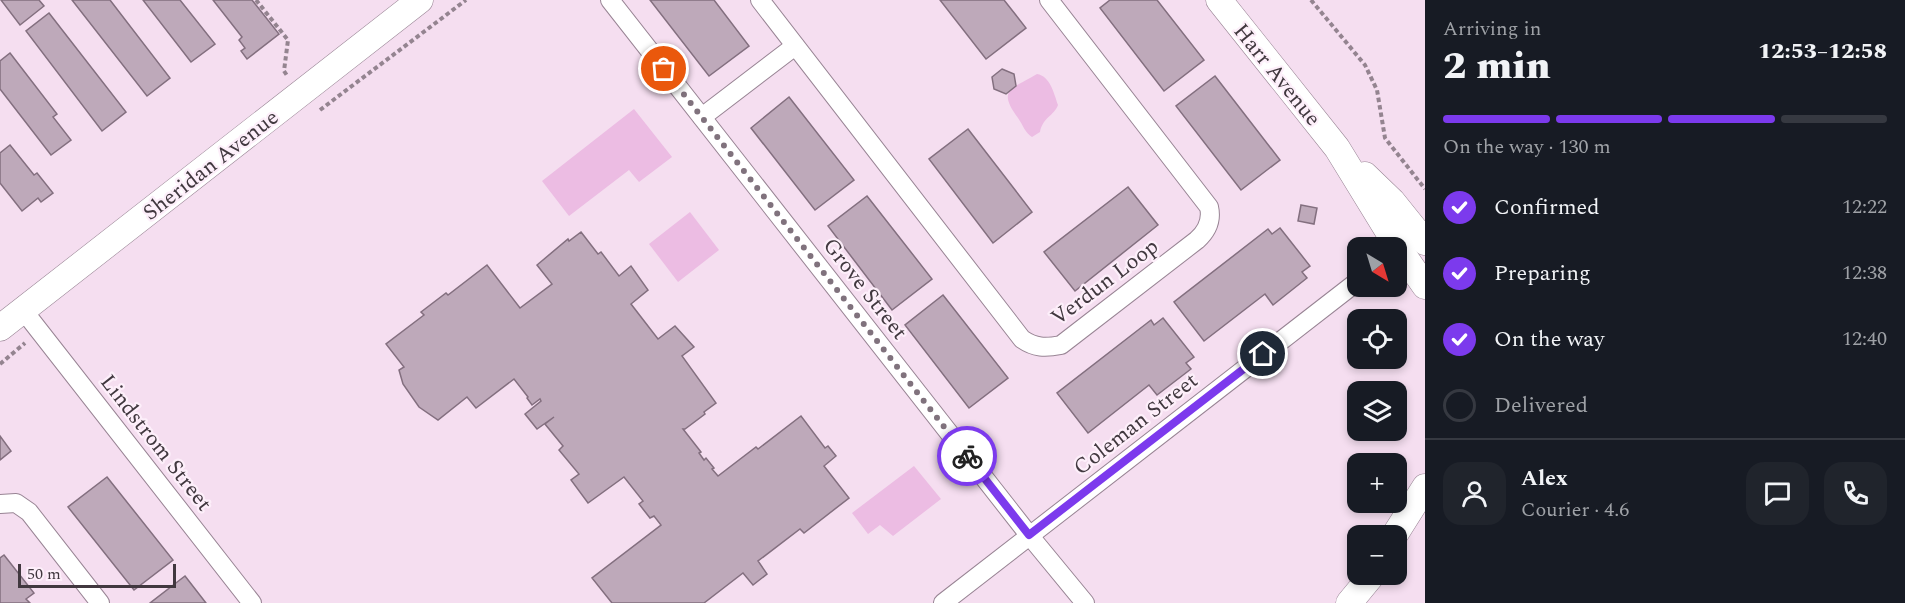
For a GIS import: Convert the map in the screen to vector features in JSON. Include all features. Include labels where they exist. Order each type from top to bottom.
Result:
[{"type":"street","name":"Sheridan Avenue","points":[[0,328],[420,0]]},
{"type":"street","name":"Grove Street","points":[[610,0],[1029,535],[1085,603]]},
{"type":"street","name":"Verdun Loop","points":[[760,0],[1022,339],[1033,346],[1045,348],[1061,345],[1197,240],[1209,224],[1210,209],[1049,0]]},
{"type":"street","name":"Harr Avenue","points":[[1219,0],[1337,148],[1392,201],[1425,242]]},
{"type":"street","points":[[702,117],[795,46]]},
{"type":"street","name":"Harr Avenue","points":[[1337,148],[1390,237]]},
{"type":"street","points":[[1392,201],[1425,224]]},
{"type":"street","name":"Harr Avenue","points":[[1407,262],[1425,286]]},
{"type":"street","name":"Coleman Street","points":[[943,603],[1347,289]]},
{"type":"street","name":"Lindstrom Street","points":[[23,310],[252,603]]},
{"type":"street","points":[[1401,525],[1425,487]]},
{"type":"street","points":[[0,504],[16,503],[29,512],[100,603]]},
{"type":"street","points":[[1407,536],[1425,516]]},
{"type":"path","points":[[256,0],[288,40],[284,71],[301,93]]},
{"type":"path","points":[[1311,0],[1365,65],[1377,90],[1385,138],[1425,189]]},
{"type":"shaded area","points":[[1037,74],[1048,82],[1058,105],[1041,127],[1040,132],[1032,137],[1008,101],[1008,95],[1010,90]]},
{"type":"shaded area","points":[[634,109],[672,157],[639,182],[629,170],[569,216],[542,181]]},
{"type":"shaded area","points":[[690,212],[719,250],[678,282],[649,244]]},
{"type":"shaded area","points":[[914,466],[941,499],[893,536],[880,525],[868,534],[852,513]]},
{"type":"building","points":[[1,0],[39,0],[44,6],[20,25]]},
{"type":"building","points":[[72,0],[110,0],[170,78],[147,96]]},
{"type":"building","points":[[143,0],[180,0],[215,44],[191,62]]},
{"type":"building","points":[[213,0],[252,0],[279,34],[247,59],[241,51],[245,48],[239,40],[242,37]]},
{"type":"building","points":[[650,0],[714,0],[749,46],[709,76]]},
{"type":"building","points":[[940,0],[1004,0],[1026,28],[986,59]]},
{"type":"building","points":[[1110,0],[1157,0],[1204,60],[1164,91],[1100,8]]},
{"type":"building","points":[[49,13],[126,112],[102,131],[26,31]]},
{"type":"building","points":[[10,53],[57,114],[53,117],[71,140],[51,155],[0,89],[0,61]]},
{"type":"building","points":[[1002,69],[1014,74],[1016,86],[1006,94],[994,89],[992,77]]},
{"type":"building","points":[[1215,76],[1280,160],[1241,190],[1176,106]]},
{"type":"building","points":[[789,97],[854,180],[815,210],[751,128]]},
{"type":"building","points":[[968,129],[1032,212],[993,243],[929,159]]},
{"type":"building","points":[[10,145],[34,175],[37,173],[53,193],[41,202],[38,198],[22,211],[0,183],[0,153]]},
{"type":"building","points":[[1128,187],[1158,225],[1075,291],[1044,252]]},
{"type":"building","points":[[867,196],[932,279],[892,310],[828,226]]},
{"type":"building","points":[[1301,205],[1317,208],[1314,224],[1298,221]]},
{"type":"building","points":[[1280,228],[1310,266],[1302,272],[1307,278],[1273,305],[1265,294],[1204,341],[1174,302],[1268,229],[1272,234]]},
{"type":"building","points":[[581,232],[598,254],[601,252],[619,276],[631,266],[648,290],[631,304],[658,339],[675,326],[694,347],[682,356],[716,403],[704,412],[705,414],[683,429],[718,476],[801,416],[825,448],[828,446],[836,456],[824,466],[849,498],[804,533],[800,529],[758,561],[767,574],[753,585],[743,573],[704,603],[612,603],[592,578],[661,525],[654,516],[650,518],[639,504],[643,501],[624,477],[588,503],[571,480],[579,474],[559,450],[563,446],[545,424],[554,417],[537,429],[525,414],[541,401],[540,399],[532,405],[514,379],[476,408],[467,397],[438,420],[419,407],[403,384],[399,370],[404,367],[386,344],[424,315],[421,312],[446,293],[448,295],[487,265],[520,308],[552,284],[537,265],[568,239],[569,241]]},
{"type":"building","points":[[943,295],[1008,378],[969,408],[905,325]]},
{"type":"building","points":[[1163,318],[1194,357],[1186,363],[1191,369],[1157,395],[1149,385],[1088,433],[1057,393],[1151,320],[1154,325]]},
{"type":"building","points":[[0,436],[11,451],[0,460]]},
{"type":"building","points":[[107,477],[173,560],[134,590],[68,507]]},
{"type":"building","points":[[4,555],[34,593],[26,599],[30,603],[0,603],[0,558]]},
{"type":"building","points":[[185,576],[206,603],[150,603]]},
{"type":"way so far","points":[[664,69],[967,456]]},
{"type":"route","points":[[967,456],[1029,535],[1263,354]]}]
